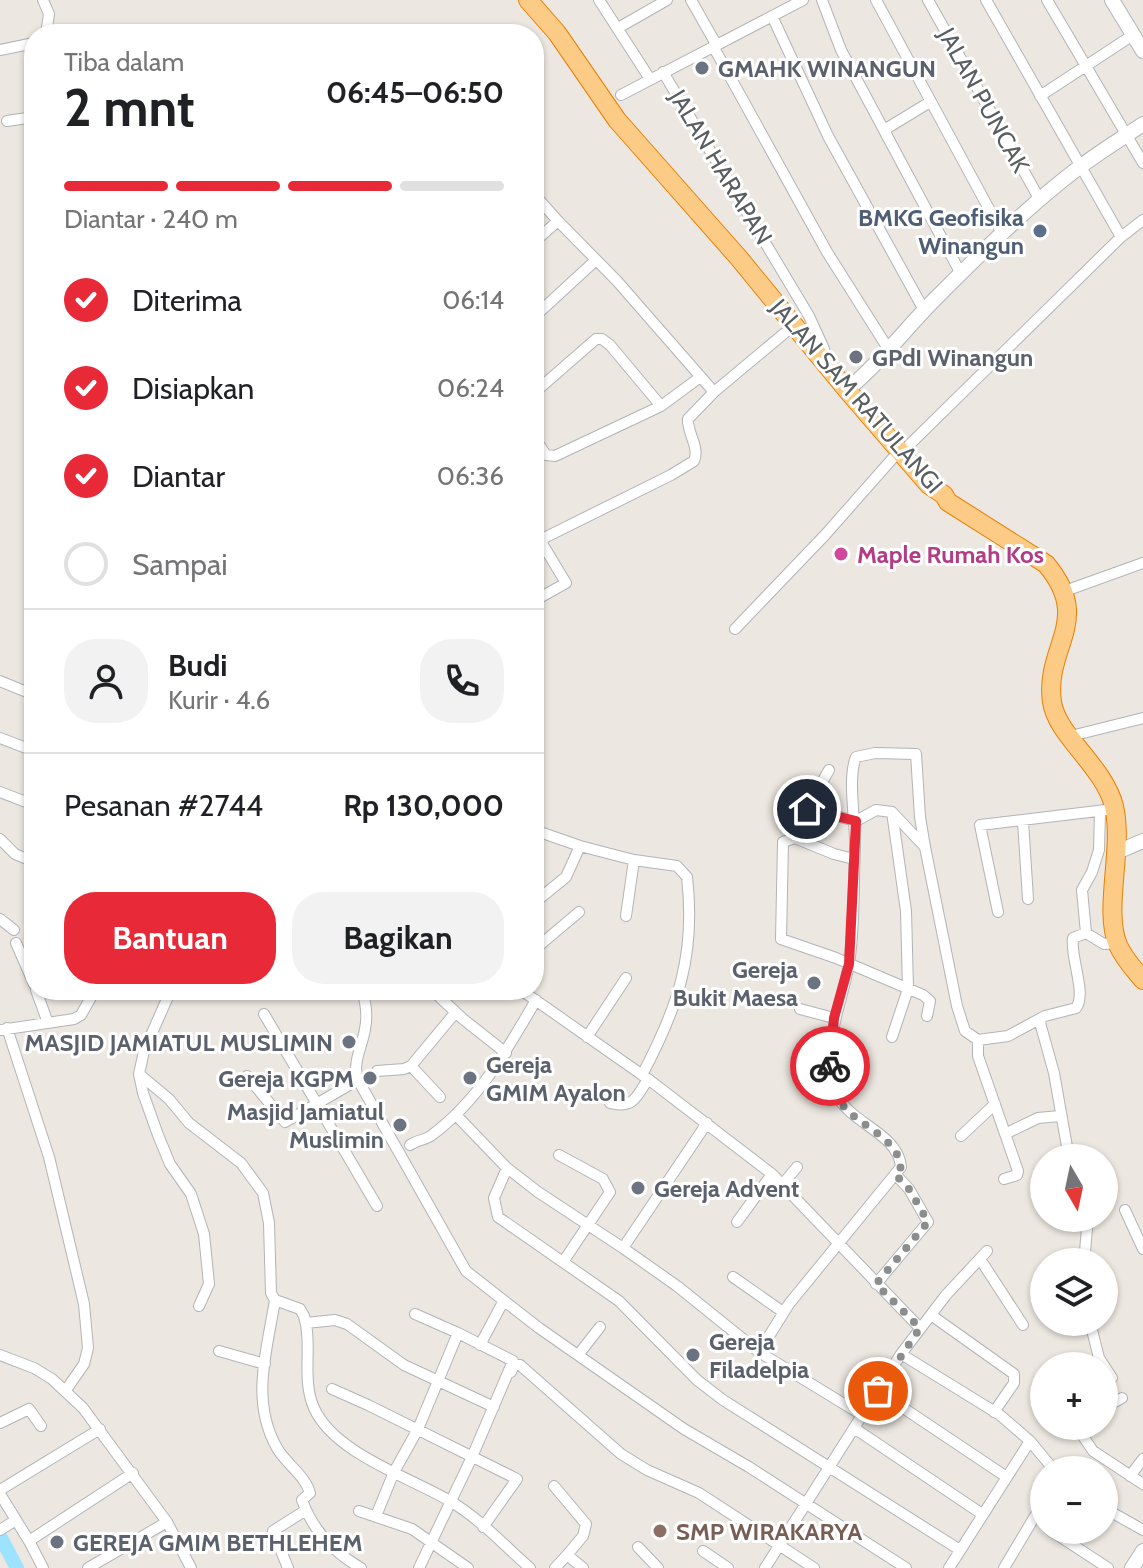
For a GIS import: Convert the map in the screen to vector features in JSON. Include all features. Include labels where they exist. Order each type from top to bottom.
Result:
[{"type":"highway","name":"JALAN SAM RATULANGI","points":[[528,0],[544,8],[617,120],[738,257],[929,485],[944,495],[948,502],[1046,564],[1065,591]]},
{"type":"highway","points":[[1065,591],[1068,619],[1052,691],[1058,720],[1106,785],[1107,810],[1117,852],[1113,915],[1117,943],[1143,980]]},
{"type":"street","points":[[43,0],[49,14],[48,24]]},
{"type":"street","points":[[599,0],[650,79]]},
{"type":"street","points":[[618,28],[667,0]]},
{"type":"street","points":[[691,0],[827,252],[889,350]]},
{"type":"street","name":"JALAN HARAPAN","points":[[803,0],[663,72],[809,316],[824,349],[821,359]]},
{"type":"street","points":[[822,0],[841,50],[961,274]]},
{"type":"street","points":[[876,0],[1002,233]]},
{"type":"street","name":"JALAN PUNCAK","points":[[928,0],[1040,200]]},
{"type":"street","points":[[986,0],[1121,237]]},
{"type":"street","points":[[1047,0],[1143,163]]},
{"type":"street","points":[[1112,0],[1143,51]]},
{"type":"street","points":[[772,16],[828,136],[924,310]]},
{"type":"street","points":[[1040,96],[1133,35]]},
{"type":"street","points":[[0,50],[24,45]]},
{"type":"street","points":[[621,95],[663,72]]},
{"type":"street","points":[[884,130],[930,102]]},
{"type":"street","points":[[7,121],[24,118]]},
{"type":"street","points":[[847,390],[1002,233],[1079,167],[1143,124]]},
{"type":"street","points":[[544,205],[714,392]]},
{"type":"street","points":[[735,629],[901,451],[1121,237],[1143,220]]},
{"type":"street","points":[[544,233],[558,221]]},
{"type":"street","points":[[544,308],[596,260]]},
{"type":"street","points":[[544,538],[694,461],[696,453],[687,427],[688,419],[714,392],[793,326]]},
{"type":"street","points":[[544,384],[592,341],[602,339],[661,406]]},
{"type":"street","points":[[544,452],[555,456],[661,406],[699,378]]},
{"type":"street","points":[[544,543],[566,583],[544,595]]},
{"type":"street","points":[[1065,591],[1143,563]]},
{"type":"street","points":[[0,681],[24,691]]},
{"type":"street","points":[[1071,736],[1142,720]]},
{"type":"street","points":[[0,738],[24,747]]},
{"type":"street","points":[[759,1352],[783,1312],[901,1167],[898,1156],[885,1140],[844,1107],[836,1092],[829,1057],[834,1018],[849,964],[856,821],[852,792],[854,759],[858,755],[875,753],[914,753],[918,757],[920,817],[925,847],[957,1006],[965,1031],[985,1041],[1008,1036],[1039,1019],[1076,1008],[1080,1003],[1072,942],[1076,935],[1086,933],[1104,944],[1117,943]]},
{"type":"street","points":[[800,840],[807,809],[829,770]]},
{"type":"street","points":[[0,792],[24,801]]},
{"type":"street","points":[[807,809],[856,821],[876,810],[892,812],[925,847]]},
{"type":"street","points":[[998,912],[980,825],[1107,810],[1099,850],[1082,890],[1086,933]]},
{"type":"street","points":[[892,812],[906,911],[908,989],[892,1037]]},
{"type":"street","points":[[1023,821],[1028,899]]},
{"type":"street","points":[[544,833],[634,860],[667,864],[682,869],[687,877],[687,963],[682,986],[645,1077],[631,1103],[622,1106],[610,1103]]},
{"type":"street","points":[[854,859],[790,837],[783,842],[781,939],[923,995],[930,1001],[927,1016]]},
{"type":"street","points":[[0,839],[15,854],[24,858]]},
{"type":"street","points":[[1117,852],[1143,841]]},
{"type":"street","points":[[544,895],[566,877],[580,846]]},
{"type":"street","points":[[626,916],[634,860]]},
{"type":"street","points":[[544,942],[579,912]]},
{"type":"street","points":[[0,919],[14,930]]},
{"type":"street","points":[[16,943],[24,962]]},
{"type":"street","points":[[587,1037],[626,978]]},
{"type":"street","points":[[40,1000],[48,1023]]},
{"type":"street","points":[[66,1390],[84,1364],[88,1348],[84,1304],[49,1157],[4,1029],[74,1019],[81,1015],[89,1000]]},
{"type":"street","points":[[167,1000],[144,1051],[139,1074],[143,1093],[170,1164],[191,1194],[204,1234],[209,1284],[199,1306]]},
{"type":"street","points":[[364,1000],[367,1013],[365,1028],[354,1065],[358,1080],[466,1271],[503,1302],[684,1429],[906,1568]]},
{"type":"street","points":[[442,1000],[506,1053]]},
{"type":"street","points":[[410,1145],[430,1137],[469,1105],[506,1053],[536,1000],[645,1077],[772,1174],[920,1328]]},
{"type":"street","points":[[800,1009],[834,1018]]},
{"type":"street","points":[[377,1071],[411,1066],[455,1013]]},
{"type":"street","points":[[264,1014],[377,1206]]},
{"type":"street","points":[[1039,1019],[1052,1062],[1066,1144]]},
{"type":"street","points":[[978,1040],[978,1056],[1018,1171],[1017,1175],[1004,1179]]},
{"type":"street","points":[[411,1066],[440,1097]]},
{"type":"street","points":[[139,1074],[169,1099],[189,1123],[231,1154],[251,1174],[263,1193],[269,1223],[271,1293],[275,1300],[261,1382],[267,1428],[283,1460],[310,1489],[310,1493],[302,1498],[306,1510],[330,1547],[361,1568]]},
{"type":"street","points":[[247,1076],[285,1122],[358,1080]]},
{"type":"street","points":[[961,1136],[995,1104]]},
{"type":"street","points":[[456,1115],[507,1168],[538,1192],[684,1291],[759,1352],[862,1415]]},
{"type":"street","points":[[1007,1133],[1038,1118],[1060,1116]]},
{"type":"street","points":[[623,1248],[707,1123]]},
{"type":"street","points":[[559,1155],[603,1179],[610,1189],[563,1262]]},
{"type":"street","points":[[782,1185],[797,1167]]},
{"type":"street","points":[[507,1168],[496,1189],[496,1215],[619,1301],[709,1390],[960,1550]]},
{"type":"street","points":[[737,1222],[772,1174]]},
{"type":"street","points":[[876,1284],[928,1222],[909,1189],[895,1174]]},
{"type":"street","points":[[1125,1210],[1143,1249]]},
{"type":"street","points":[[765,1568],[901,1354],[946,1295],[984,1255],[1023,1325]]},
{"type":"street","points":[[733,1277],[783,1312]]},
{"type":"street","points":[[275,1300],[300,1309],[306,1323],[309,1384],[315,1410],[325,1425],[350,1446],[452,1502],[530,1568]]},
{"type":"street","points":[[480,1345],[503,1302]]},
{"type":"street","points":[[415,1314],[513,1361],[452,1502],[419,1568]]},
{"type":"street","points":[[931,1315],[1014,1374],[1014,1383],[994,1412]]},
{"type":"street","points":[[306,1323],[335,1320],[347,1324],[404,1365],[494,1407]]},
{"type":"street","points":[[578,1355],[600,1327]]},
{"type":"street","points":[[376,1516],[394,1472],[418,1429],[458,1333]]},
{"type":"street","points":[[219,1351],[265,1364]]},
{"type":"street","points":[[901,1354],[994,1412],[1030,1441],[1042,1456]]},
{"type":"street","points":[[0,1355],[34,1368],[66,1390],[133,1473],[167,1522],[191,1568]]},
{"type":"street","points":[[503,1386],[514,1365],[520,1365],[621,1454],[647,1470],[699,1493],[814,1568]]},
{"type":"street","points":[[332,1389],[517,1479],[483,1527]]},
{"type":"street","points":[[878,1391],[1005,1476]]},
{"type":"street","points":[[1118,1400],[1122,1398]]},
{"type":"street","points":[[0,1423],[29,1409],[41,1426]]},
{"type":"street","points":[[854,1428],[982,1514]]},
{"type":"street","points":[[43,1568],[29,1541],[8,1525],[0,1492],[100,1429]]},
{"type":"street","points":[[1086,1440],[1093,1451],[1143,1484]]},
{"type":"street","points":[[949,1568],[1030,1441]]},
{"type":"street","points":[[1130,1476],[1143,1459]]},
{"type":"street","points":[[29,1541],[133,1473]]},
{"type":"street","points":[[554,1486],[586,1524],[583,1536],[555,1568]]},
{"type":"street","points":[[288,1568],[273,1531],[306,1510]]},
{"type":"street","points":[[359,1511],[412,1529],[468,1568]]},
{"type":"street","points":[[1118,1516],[1143,1530]]},
{"type":"street","points":[[88,1568],[167,1522]]},
{"type":"street","points":[[1004,1568],[1030,1524]]},
{"type":"street","points":[[1071,1544],[1108,1568]]},
{"type":"street","points":[[638,1547],[658,1568]]},
{"type":"street","points":[[703,1551],[728,1568]]},
{"type":"street","points":[[1132,1568],[1143,1551]]},
{"type":"street","points":[[567,1555],[583,1568]]},
{"type":"waterway","points":[[0,1536],[17,1568]]},
{"type":"way so far","points":[[830,1066],[839,1100],[885,1140],[898,1156],[901,1167],[895,1174],[905,1183],[928,1222],[876,1284],[920,1328],[878,1391]]},
{"type":"place","name":"GMAHK WINANGUN","points":[[702,68]]},
{"type":"place","name":"BMKG Geofisika Winangun","points":[[1040,231]]},
{"type":"place","name":"GPdI Winangun","points":[[856,357]]},
{"type":"place","name":"Maple Rumah Kos","points":[[841,554]]},
{"type":"place","name":"Gereja Bukit Maesa","points":[[814,983]]},
{"type":"place","name":"MASJID JAMIATUL MUSLIMIN","points":[[349,1042]]},
{"type":"place","name":"Gereja KGPM","points":[[370,1078]]},
{"type":"place","name":"Gereja GMIM Ayalon","points":[[470,1078]]},
{"type":"place","name":"Masjid Jamiatul Muslimin","points":[[400,1125]]},
{"type":"place","name":"Gereja Advent","points":[[638,1188]]},
{"type":"place","name":"Gereja Filadelpia","points":[[693,1355]]},
{"type":"place","name":"SMP WIRAKARYA","points":[[660,1531]]},
{"type":"place","name":"GEREJA GMIM BETHLEHEM","points":[[57,1542]]},
{"type":"route","points":[[807,809],[856,821],[849,964],[834,1018],[830,1066]]}]
